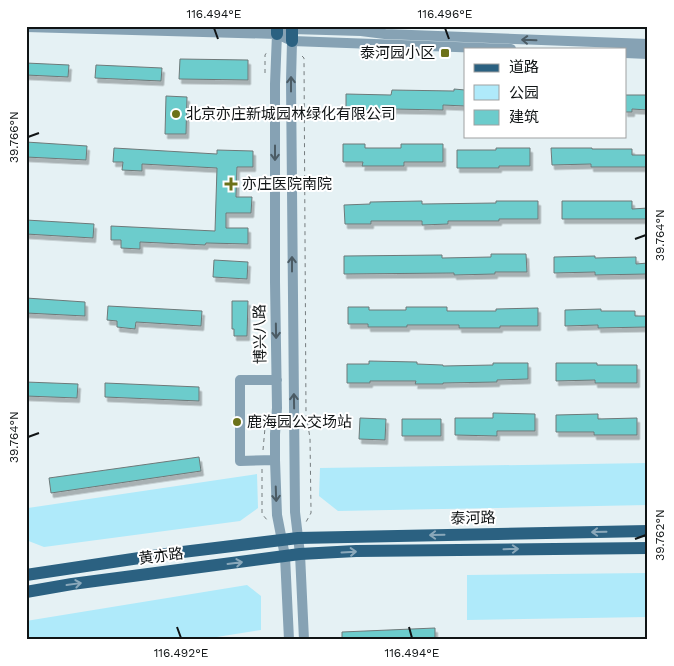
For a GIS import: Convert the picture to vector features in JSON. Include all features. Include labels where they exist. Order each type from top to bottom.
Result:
[{"type":"main road","name":"泰河路","points":[[298,538],[648,531]]},
{"type":"main road","name":"黄亦路","points":[[26,576],[166,554],[298,538]]},
{"type":"main road","points":[[300,554],[356,551],[648,548]]},
{"type":"main road","name":"黄亦路","points":[[26,592],[72,584],[300,554]]},
{"type":"street","points":[[26,27],[277,30],[498,48]]},
{"type":"street","name":"博兴八路","points":[[277,30],[275,244],[277,408],[274,434],[277,515],[284,556],[289,640]]},
{"type":"street","points":[[292,32],[361,31],[385,34],[648,44]]},
{"type":"street","points":[[292,32],[294,482],[304,640]]},
{"type":"street","points":[[626,53],[648,54]]},
{"type":"street","points":[[275,460],[240,461],[240,380],[277,380]]},
{"type":"path","points":[[292,32],[304,58],[306,414],[310,438],[311,510],[307,521]]},
{"type":"green space","points":[[648,463],[648,505],[338,511],[319,496],[320,468]]},
{"type":"green space","points":[[257,474],[258,508],[240,521],[44,547],[26,540],[28,508]]},
{"type":"green space","points":[[648,573],[648,617],[467,620],[467,575]]},
{"type":"green space","points":[[247,585],[261,596],[261,630],[198,640],[26,640],[26,621]]},
{"type":"building","points":[[180,59],[248,60],[248,80],[179,79]]},
{"type":"building","points":[[26,63],[69,65],[68,77],[26,75]]},
{"type":"building","points":[[96,65],[162,68],[161,81],[95,78]]},
{"type":"building","points":[[454,89],[464,90],[464,106],[443,105],[443,110],[393,109],[393,113],[346,112],[346,94],[391,95],[392,90],[454,91]]},
{"type":"building","points":[[626,95],[648,95],[648,110],[632,109],[632,112],[626,112]]},
{"type":"building","points":[[166,96],[187,97],[186,134],[165,134]]},
{"type":"building","points":[[26,142],[87,146],[86,160],[26,157]]},
{"type":"building","points":[[343,144],[365,144],[365,148],[401,148],[401,144],[443,144],[443,162],[404,162],[404,166],[362,166],[363,162],[343,162]]},
{"type":"building","points":[[114,148],[217,154],[217,150],[253,151],[253,167],[237,167],[236,197],[252,197],[251,213],[226,213],[226,228],[248,228],[248,244],[206,243],[205,245],[140,242],[140,249],[121,248],[121,240],[111,240],[111,226],[215,231],[217,168],[142,164],[142,171],[122,170],[123,162],[113,162]]},
{"type":"building","points":[[496,148],[530,148],[530,166],[457,168],[457,150],[496,150]]},
{"type":"building","points":[[551,148],[632,149],[632,155],[648,155],[648,167],[591,167],[591,164],[552,165]]},
{"type":"building","points":[[422,201],[422,204],[538,201],[538,219],[448,221],[448,224],[422,225],[422,221],[371,221],[371,224],[345,224],[344,205],[370,204],[370,202]]},
{"type":"building","points":[[562,201],[632,201],[632,209],[648,208],[648,219],[562,219]]},
{"type":"building","points":[[26,220],[94,224],[93,238],[26,234]]},
{"type":"building","points":[[491,254],[526,254],[527,272],[454,275],[454,273],[344,274],[344,256],[442,255],[442,258],[491,257]]},
{"type":"building","points":[[595,256],[595,258],[636,257],[636,264],[648,263],[648,274],[595,275],[595,272],[554,273],[554,257]]},
{"type":"building","points":[[214,260],[248,262],[247,279],[213,277]]},
{"type":"building","points":[[26,298],[85,302],[85,316],[26,313]]},
{"type":"building","points":[[232,301],[248,301],[247,336],[234,336],[234,329],[232,329]]},
{"type":"building","points":[[108,306],[202,311],[201,326],[136,322],[135,329],[117,327],[117,321],[107,320]]},
{"type":"building","points":[[348,307],[369,307],[369,310],[406,310],[406,307],[447,307],[447,311],[496,311],[496,309],[538,308],[538,326],[500,326],[500,328],[459,328],[459,325],[368,327],[368,324],[348,324]]},
{"type":"building","points":[[601,309],[601,311],[635,311],[635,316],[648,316],[648,327],[598,328],[598,325],[565,326],[565,310]]},
{"type":"building","points":[[369,361],[417,362],[417,364],[443,366],[528,363],[528,379],[443,384],[415,384],[416,381],[347,383],[347,364],[369,364]]},
{"type":"building","points":[[556,363],[637,365],[637,383],[595,383],[595,380],[556,381]]},
{"type":"building","points":[[26,382],[78,384],[77,398],[26,396]]},
{"type":"building","points":[[105,383],[199,387],[199,401],[105,397]]},
{"type":"building","points":[[493,413],[535,414],[535,431],[497,431],[497,436],[455,435],[455,418],[493,418]]},
{"type":"building","points":[[598,414],[598,419],[637,418],[637,435],[594,435],[594,432],[556,432],[556,415]]},
{"type":"building","points":[[360,418],[386,419],[385,440],[359,439]]},
{"type":"building","points":[[402,419],[441,419],[441,436],[402,436]]},
{"type":"building","points":[[199,457],[201,471],[51,493],[49,478]]},
{"type":"building","points":[[435,628],[435,640],[342,640],[342,632]]},
{"type":"place","name":"泰河园小区","points":[[445,53]]},
{"type":"place","name":"北京亦庄新城园林绿化有限公司","points":[[176,114]]},
{"type":"place","name":"亦庄医院南院","points":[[231,184]]},
{"type":"place","name":"鹿海园公交场站","points":[[237,422]]}]
